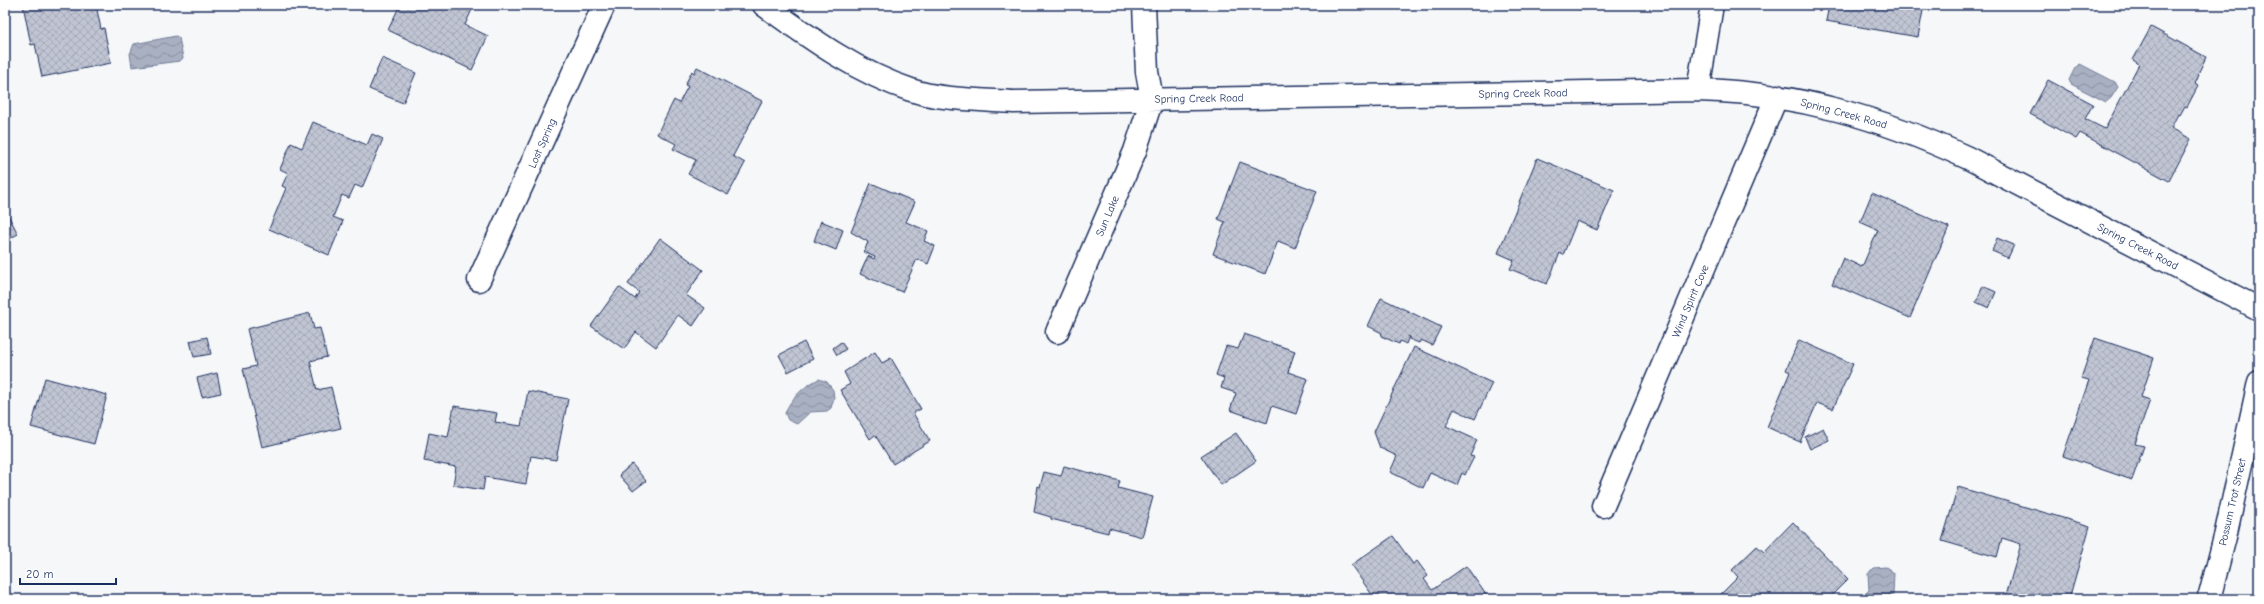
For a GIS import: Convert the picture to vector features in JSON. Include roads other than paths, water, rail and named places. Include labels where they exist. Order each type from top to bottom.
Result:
[{"type":"street","name":"Lost Spring","points":[[479,280],[604,5]]},
{"type":"street","name":"Spring Creek Road","points":[[764,5],[822,46],[866,72],[912,91],[963,99],[1014,102],[1698,90],[1777,96],[1851,113],[1920,136],[1976,162],[2259,309]]},
{"type":"street","points":[[1144,5],[1147,72],[1152,99]]},
{"type":"street","points":[[1698,90],[1712,5]]},
{"type":"street","name":"Wind Spirit Cove","points":[[1603,506],[1777,96]]},
{"type":"street","name":"Sun Lake","points":[[1057,332],[1135,151],[1152,99]]},
{"type":"street","name":"Possum Trot Street","points":[[2209,599],[2259,382]]},
{"type":"water","points":[[176,36],[179,38],[183,58],[180,61],[132,67],[130,54],[134,44]]},
{"type":"water","points":[[2080,64],[2115,82],[2118,87],[2111,98],[2106,102],[2071,84],[2069,80],[2075,68]]},
{"type":"water","points":[[819,379],[827,382],[833,390],[834,398],[831,408],[827,411],[810,412],[797,424],[788,420],[785,413],[790,403],[803,389]]},
{"type":"water","points":[[1886,567],[1894,573],[1893,595],[1887,599],[1864,599],[1864,595],[1869,590],[1868,574],[1873,568]]}]
